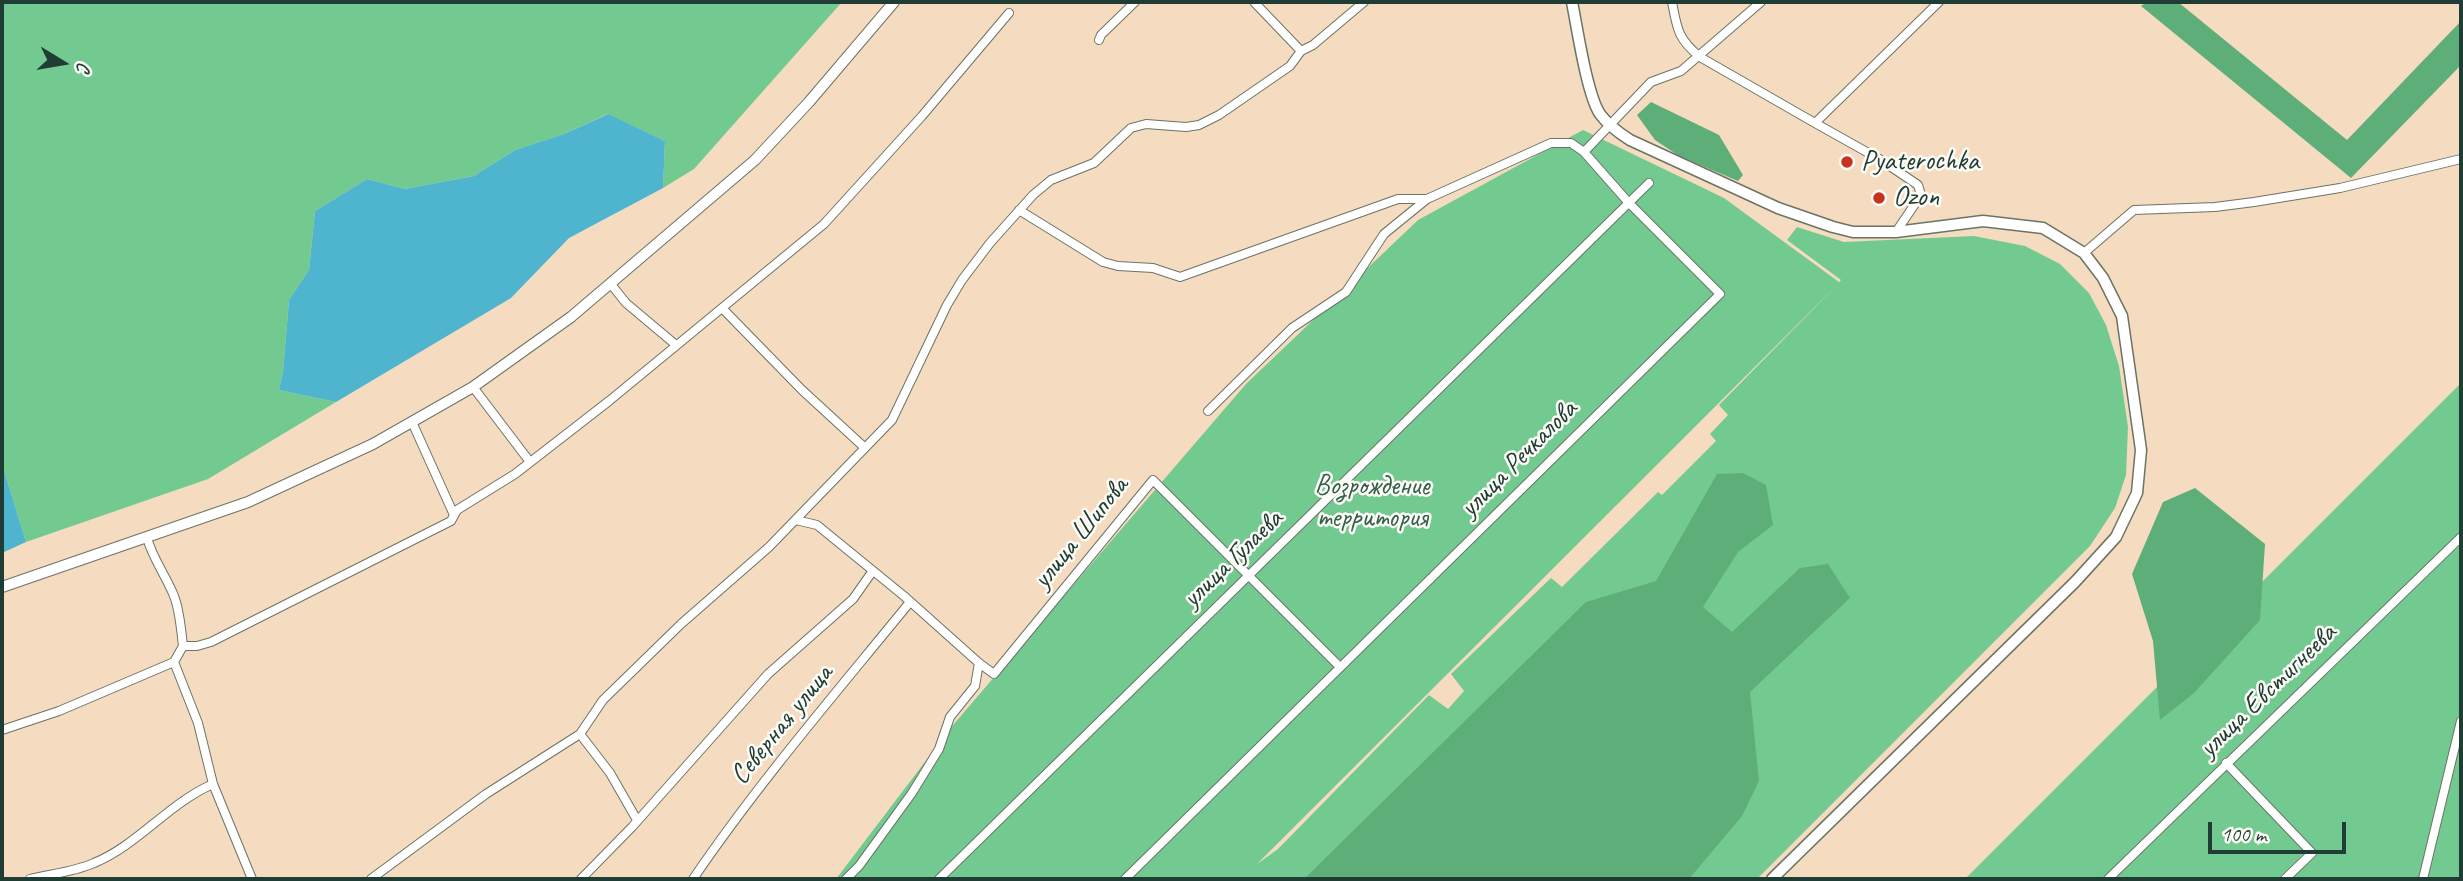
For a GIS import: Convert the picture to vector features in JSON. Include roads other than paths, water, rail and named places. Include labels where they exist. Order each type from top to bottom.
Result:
[{"type":"main road","points":[[1572,2],[1600,114],[1630,140],[1778,208],[1853,232],[1896,232],[1983,221],[2043,228],[2084,253],[2103,278],[2122,316],[2141,450],[2137,493],[2116,537],[2075,582],[1772,879]]},
{"type":"street","points":[[2,587],[248,502],[373,444],[473,387],[571,317],[755,160],[809,102],[894,2]]},
{"type":"street","points":[[1099,40],[1135,2]]},
{"type":"street","points":[[1254,2],[1301,51]]},
{"type":"street","points":[[371,879],[506,780],[580,734],[603,700],[630,673],[796,520],[892,420],[962,279],[1019,210],[1051,180],[1094,163],[1131,128],[1146,124],[1186,127],[1199,125],[1219,114],[1290,66],[1301,51],[1322,38],[1364,2]]},
{"type":"street","points":[[1672,2],[1678,32],[1686,46],[1700,57],[1881,160],[1918,185],[1921,195],[1896,232]]},
{"type":"street","points":[[1208,411],[1292,328],[1346,292],[1384,234],[1427,199],[1551,143],[1571,143],[1584,152],[1651,82],[1681,72],[1761,2]]},
{"type":"street","points":[[1815,123],[1939,2]]},
{"type":"street","points":[[183,646],[197,646],[223,636],[451,521],[457,510],[492,490],[530,462],[609,401],[824,224],[922,116],[1009,13]]},
{"type":"street","name":"улица Речкалова","points":[[1125,879],[1720,294],[1629,203],[1584,152]]},
{"type":"street","points":[[2084,253],[2134,210],[2215,207],[2254,202],[2366,183],[2461,159]]},
{"type":"street","name":"улица Гулаева","points":[[939,879],[1649,183]]},
{"type":"street","points":[[1019,210],[1103,262],[1118,266],[1153,268],[1180,277],[1398,200],[1427,199]]},
{"type":"street","points":[[610,283],[626,303],[676,345]]},
{"type":"street","points":[[722,308],[802,390],[864,447]]},
{"type":"street","points":[[473,387],[530,462]]},
{"type":"street","points":[[412,422],[454,515]]},
{"type":"street","name":"улица Шипова","points":[[979,663],[994,674],[1153,480],[1340,667]]},
{"type":"street","points":[[796,520],[817,525],[979,663],[975,685],[950,717],[939,749],[912,793],[859,866],[846,879]]},
{"type":"street","name":"улица Евстигнеева","points":[[2108,879],[2461,537]]},
{"type":"street","points":[[2,730],[59,711],[174,662],[183,646],[173,595],[147,538]]},
{"type":"street","points":[[581,879],[768,674],[853,599],[872,572]]},
{"type":"street","name":"Северная улица","points":[[693,879],[719,840],[910,602]]},
{"type":"street","points":[[174,662],[198,723],[213,784],[252,879]]},
{"type":"street","points":[[2423,879],[2461,721]]},
{"type":"street","points":[[580,734],[610,773],[637,820]]},
{"type":"street","points":[[2226,763],[2312,853],[2285,879]]},
{"type":"street","points":[[30,879],[94,863],[119,849],[184,799],[213,784]]},
{"type":"water","points":[[608,114],[665,141],[663,188],[569,238],[511,298],[336,402],[279,390],[289,300],[309,270],[315,211],[367,179],[405,189],[474,176],[515,150],[564,134]]},
{"type":"water","points":[[2,464],[26,542],[2,553]]},
{"type":"place","name":"Pyaterochka","points":[[1847,162]]},
{"type":"place","name":"Ozon","points":[[1879,198]]},
{"type":"park label","name":"Возрождение территория","points":[[1372,503]]}]
